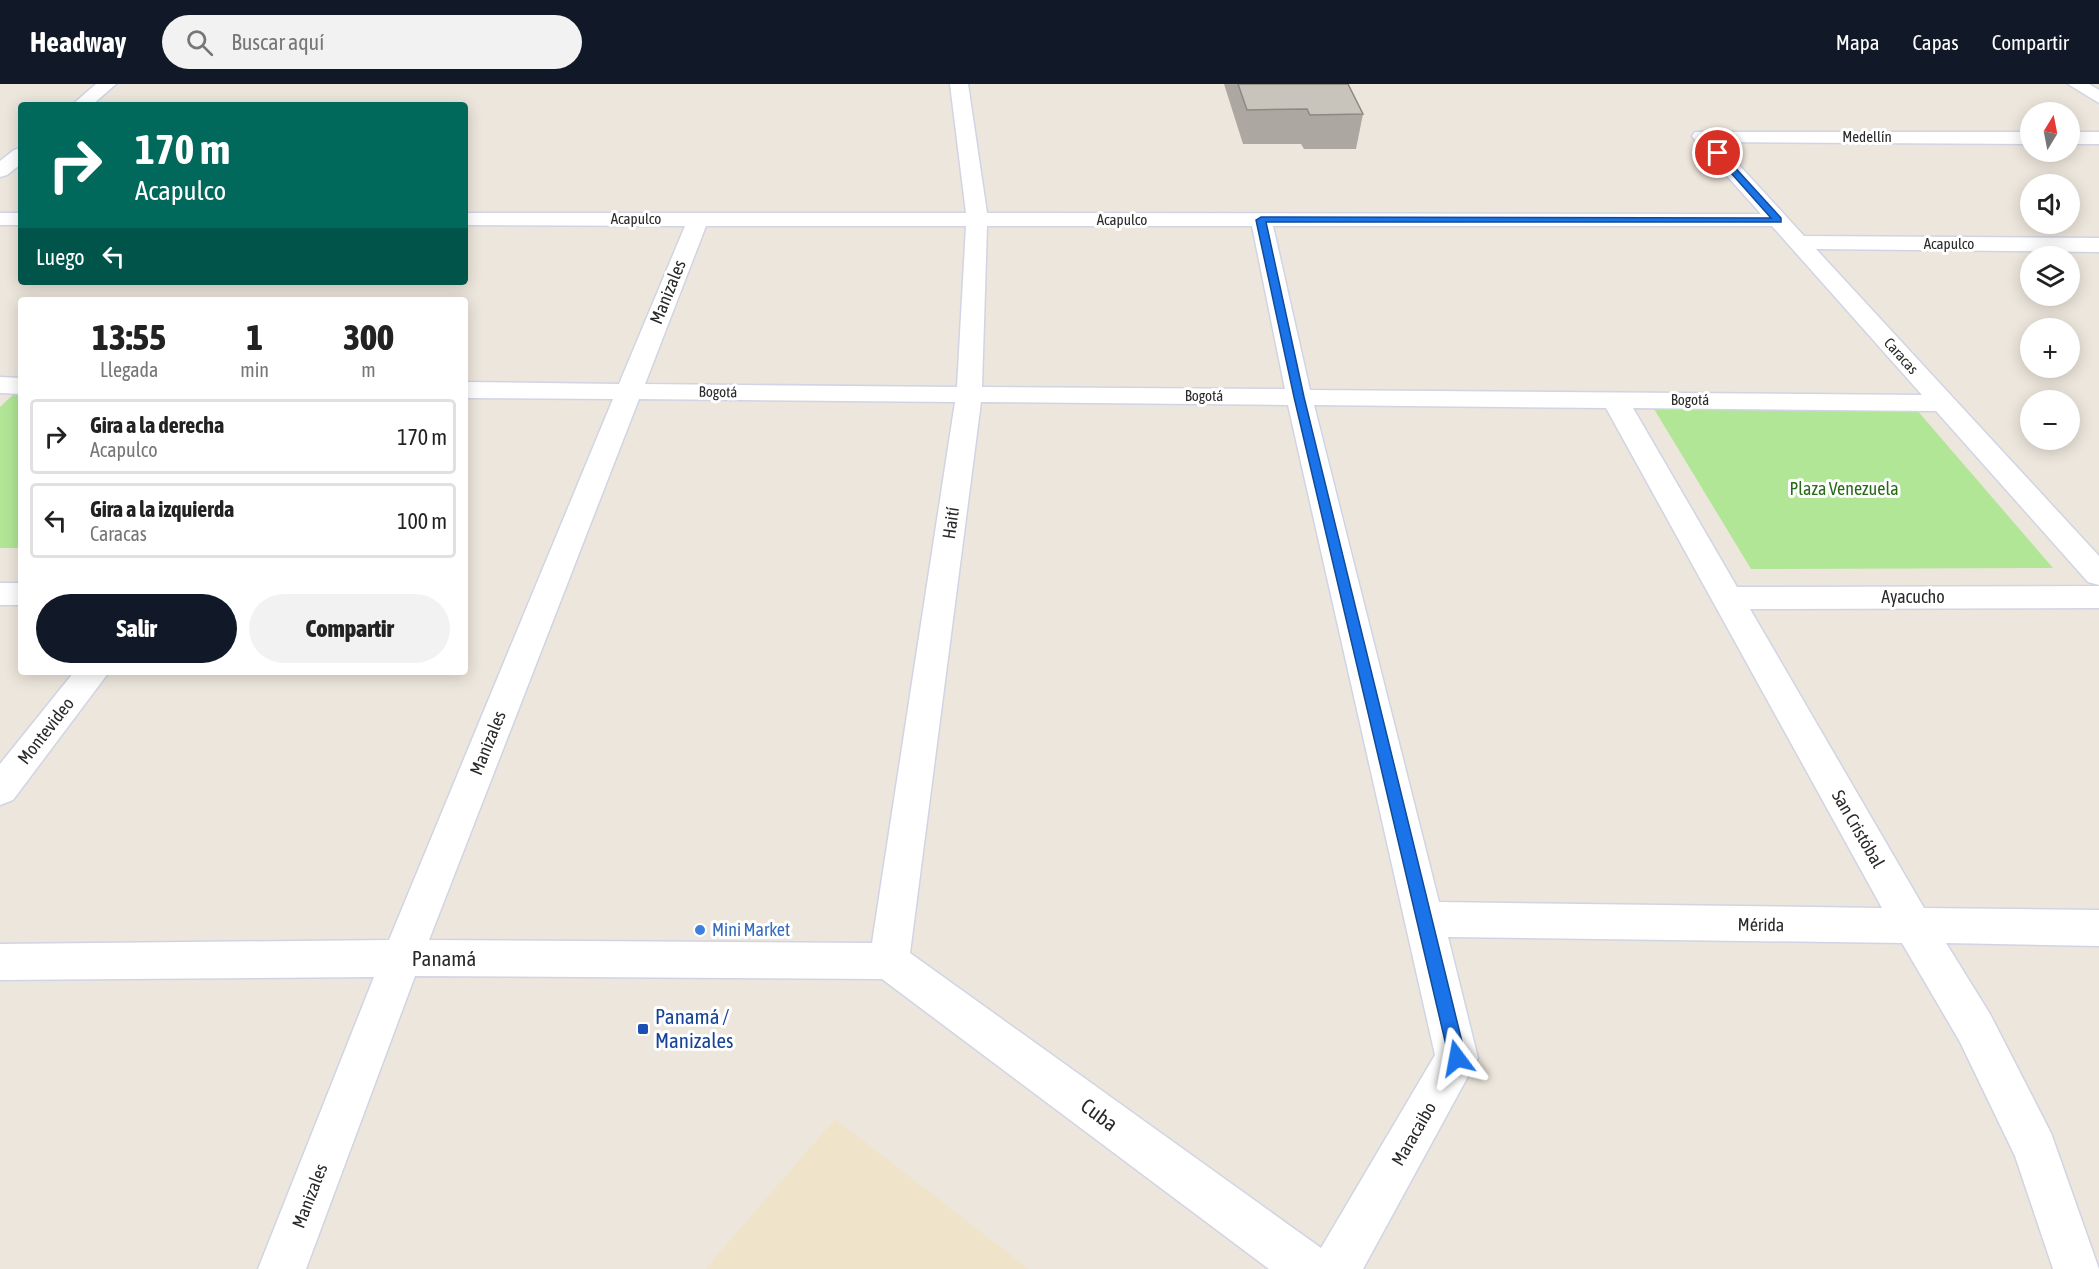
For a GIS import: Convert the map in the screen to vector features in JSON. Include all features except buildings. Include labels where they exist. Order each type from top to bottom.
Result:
[{"type":"street","points":[[85,102],[107,84]]},
{"type":"street","name":"Haití","points":[[889,961],[969,394],[976,219],[959,84]]},
{"type":"street","points":[[2077,84],[2099,98]]},
{"type":"street","name":"Medellín","points":[[1702,136],[2020,138]]},
{"type":"street","name":"Caracas","points":[[1702,136],[2099,575]]},
{"type":"street","points":[[2080,138],[2099,138]]},
{"type":"street","points":[[0,171],[18,156]]},
{"type":"street","points":[[0,219],[18,219]]},
{"type":"street","name":"Acapulco","points":[[468,219],[1778,220]]},
{"type":"street","name":"Manizales","points":[[282,1269],[402,958],[698,219]]},
{"type":"street","name":"Maracaibo","points":[[1261,220],[1299,397],[1457,1058],[1336,1269]]},
{"type":"street","name":"Acapulco","points":[[1798,242],[2068,244],[2095,254]]},
{"type":"street","points":[[0,385],[18,386]]},
{"type":"street","name":"Bogotá","points":[[468,390],[1943,403]]},
{"type":"street","name":"San Cristóbal","points":[[1616,400],[1914,927],[1975,1028],[2036,1149],[2077,1269]]},
{"type":"street","points":[[0,594],[18,594]]},
{"type":"street","name":"Ayacucho","points":[[1727,598],[2099,597]]},
{"type":"street","name":"Montevideo","points":[[0,790],[91,675]]},
{"type":"street","name":"Mérida","points":[[1424,919],[2099,928]]},
{"type":"street","name":"Panamá","points":[[0,962],[402,958],[889,961]]},
{"type":"street","name":"Cuba","points":[[889,961],[1309,1269]]},
{"type":"shaded area","points":[[835,1119],[1029,1269],[705,1269]]},
{"type":"green space","points":[[18,392],[18,548],[0,548],[0,407]]},
{"type":"green space","name":"Plaza Venezuela","points":[[1654,409],[1916,409],[2053,568],[1751,569]]},
{"type":"place","name":"Mini Market","points":[[700,930]]},
{"type":"place","name":"Panamá / Manizales","points":[[643,1029]]},
{"type":"route","points":[[1457,1058],[1299,397],[1261,220],[1778,220],[1718,153]]}]
